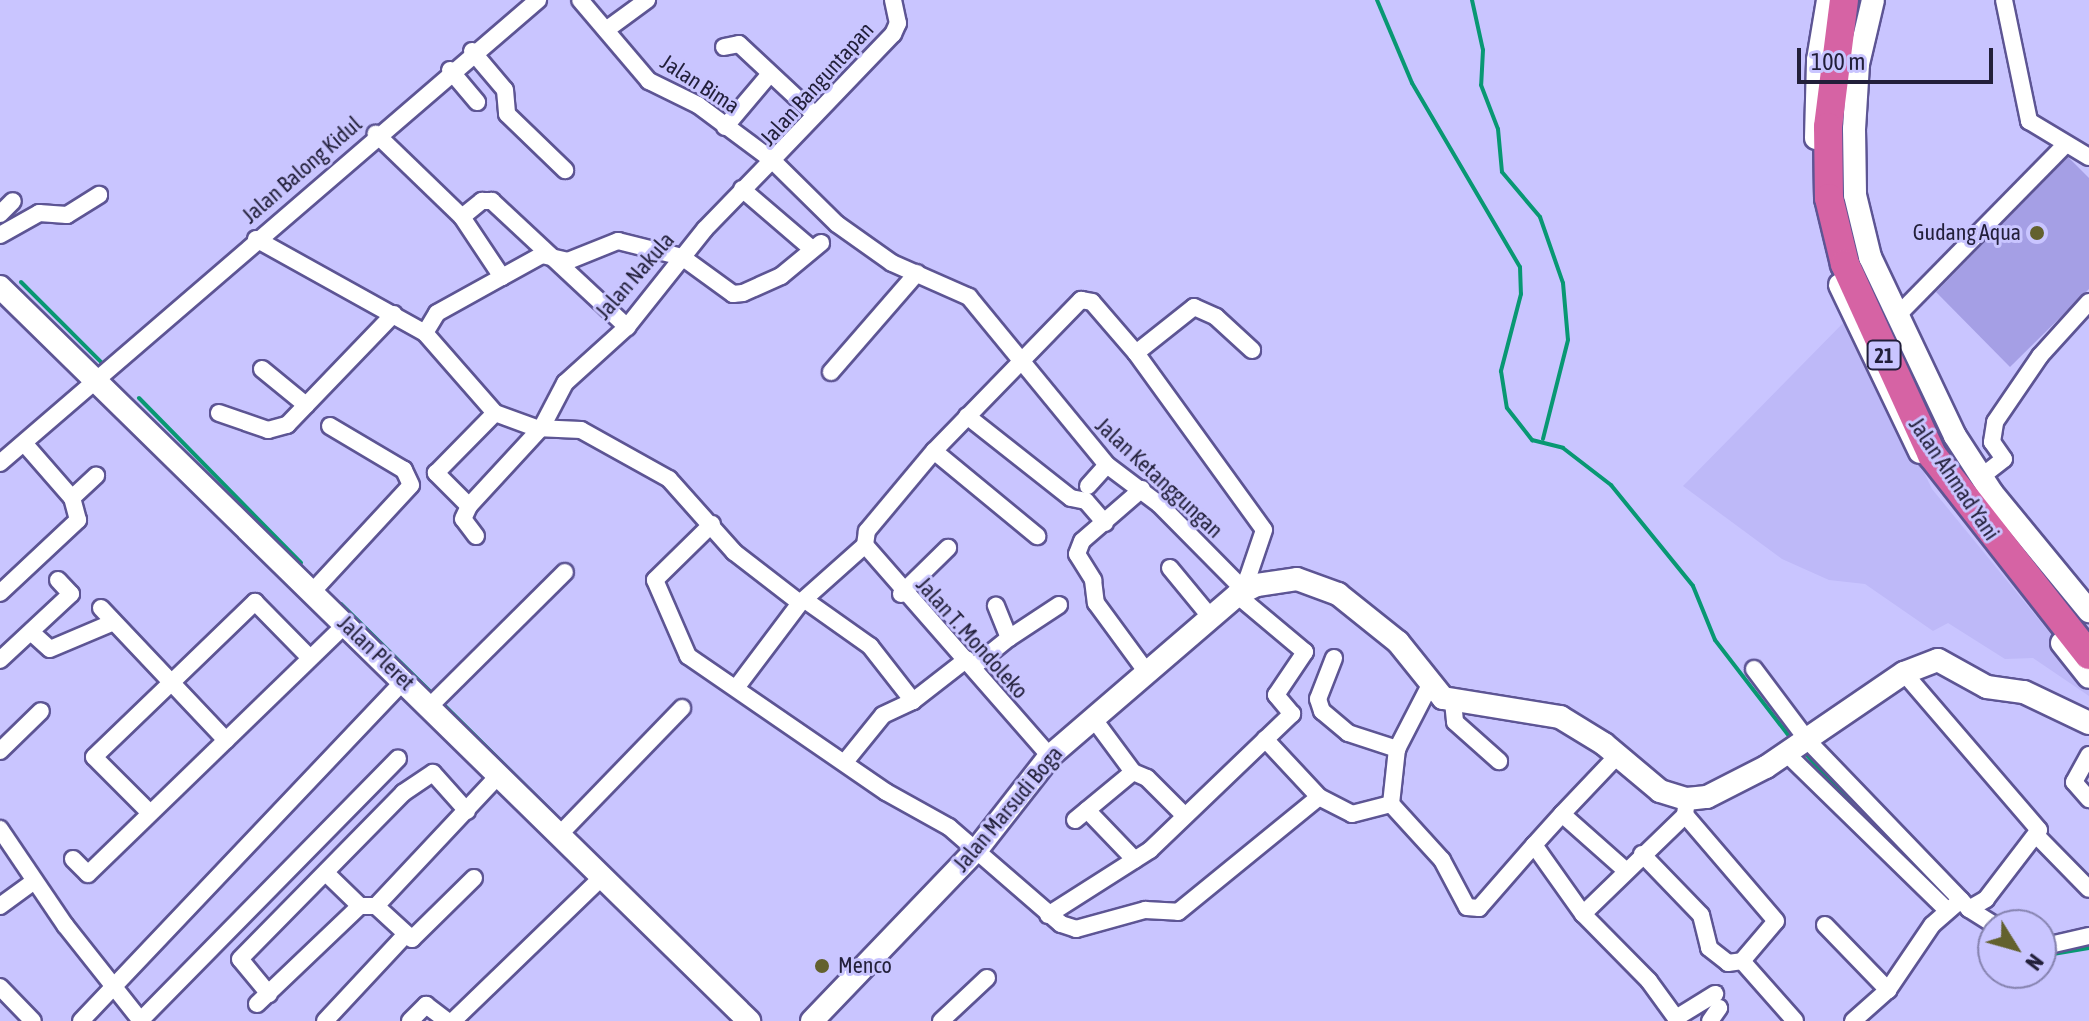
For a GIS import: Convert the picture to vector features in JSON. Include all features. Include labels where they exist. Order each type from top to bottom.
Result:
[{"type":"highway","name":"Jalan Ahmad Yani","points":[[1844,0],[1828,127],[1829,198],[1845,264],[1932,455],[2089,655]]},
{"type":"highway","name":"Jalan Ahmad Yani","points":[[1861,0],[1848,60],[1844,126],[1845,194],[1857,262],[1882,326],[1948,449],[1977,494],[2089,628]]},
{"type":"street","name":"Jalan Balong Kidul","points":[[0,463],[472,51],[538,0]]},
{"type":"street","name":"Jalan Bima","points":[[580,0],[649,81],[698,105],[772,160]]},
{"type":"street","points":[[606,30],[647,0]]},
{"type":"street","name":"Jalan Banguntapan","points":[[893,0],[898,23],[893,34],[772,160],[837,224],[917,273],[969,297],[1016,360]]},
{"type":"street","points":[[1828,0],[1818,60],[1817,201],[1833,269],[1903,427],[2089,677]]},
{"type":"street","points":[[1873,0],[1858,64],[1855,195],[1870,257],[1936,403],[1981,477],[2089,611]]},
{"type":"street","points":[[2004,0],[2029,121],[2089,157]]},
{"type":"street","points":[[724,47],[739,44],[814,114]]},
{"type":"street","points":[[472,51],[505,90],[507,114],[565,170]]},
{"type":"street","points":[[450,70],[477,102]]},
{"type":"street","points":[[725,127],[769,75]]},
{"type":"street","points":[[376,134],[462,217],[502,277]]},
{"type":"street","points":[[1896,317],[2065,145]]},
{"type":"street","name":"Jalan Nakula","points":[[469,506],[542,427],[565,383],[627,327],[682,257],[772,160]]},
{"type":"street","points":[[425,333],[437,313],[502,277],[551,255],[568,261],[618,241],[682,257],[733,294],[781,276],[817,246],[742,189]]},
{"type":"street","points":[[0,235],[39,213],[67,215],[99,195]]},
{"type":"street","points":[[0,214],[13,201]]},
{"type":"street","points":[[462,217],[482,201],[492,201],[627,327]]},
{"type":"street","points":[[256,239],[425,333],[495,413],[542,427],[581,430],[669,479],[734,552],[802,602],[870,646],[913,701]]},
{"type":"street","points":[[831,372],[917,273]]},
{"type":"street","name":"Jalan Pleret","points":[[0,287],[97,377],[749,1021]]},
{"type":"street","points":[[736,688],[802,602],[865,545],[867,531],[934,451],[1016,360],[1084,299],[1136,353],[1264,530],[1248,577],[1248,589],[1297,579],[1360,606],[1430,685],[1453,702],[1560,717],[1618,755],[1660,791],[1686,807],[1776,921],[1742,961],[1728,963],[1709,948],[1701,915],[1642,854]]},
{"type":"street","points":[[1981,477],[2004,459],[1992,442],[1995,422],[2059,331],[2089,302]]},
{"type":"street","points":[[1136,353],[1194,307],[1216,317],[1252,350]]},
{"type":"street","points":[[219,413],[281,429],[394,314]]},
{"type":"street","name":"Jalan Ketanggungan","points":[[1016,360],[1107,465],[1142,489],[1248,589],[1305,652],[1276,695],[1292,714],[1265,739]]},
{"type":"street","points":[[262,369],[306,405]]},
{"type":"street","points":[[476,536],[463,519],[469,506],[436,473],[495,413]]},
{"type":"street","points":[[967,416],[1071,498],[1086,501],[1105,523]]},
{"type":"street","points":[[313,591],[411,485],[404,470],[330,426]]},
{"type":"street","points":[[0,593],[78,520],[72,498],[24,443]]},
{"type":"street","points":[[934,451],[1037,536]]},
{"type":"street","points":[[1088,486],[1107,465]]},
{"type":"street","points":[[72,498],[96,476]]},
{"type":"street","points":[[1142,489],[1082,541],[1077,557],[1093,580],[1096,603],[1146,671]]},
{"type":"street","points":[[712,524],[655,580],[683,649],[845,762],[978,848],[1048,915],[1076,929],[1137,911],[1178,912],[1319,797]]},
{"type":"street","name":"Jalan T. Mondoleko","points":[[865,545],[901,594],[970,663],[1050,756]]},
{"type":"street","points":[[901,594],[948,548]]},
{"type":"street","points":[[1170,568],[1212,619]]},
{"type":"street","points":[[430,706],[565,572]]},
{"type":"street","points":[[0,660],[71,594],[58,580]]},
{"type":"street","name":"Jalan Marsudi Boga","points":[[812,1021],[978,848],[1050,756],[1146,671],[1248,589]]},
{"type":"street","points":[[150,813],[94,757],[255,602],[310,658]]},
{"type":"street","points":[[996,605],[1009,638]]},
{"type":"street","points":[[845,762],[883,715],[913,701],[1059,605]]},
{"type":"street","points":[[101,608],[226,740]]},
{"type":"street","points":[[31,632],[50,649],[114,622]]},
{"type":"street","points":[[73,859],[88,874],[346,624]]},
{"type":"street","points":[[1334,658],[1318,699],[1322,711],[1348,733],[1397,749]]},
{"type":"street","points":[[1583,914],[1686,807],[1798,748],[1904,673],[1938,660],[1987,687],[2024,692],[2089,723]]},
{"type":"street","points":[[1754,669],[1798,748],[1956,906],[1977,916]]},
{"type":"street","points":[[1904,673],[1961,744],[2034,818],[2037,836],[2089,889]]},
{"type":"street","points":[[81,1021],[113,981],[299,797],[404,681]]},
{"type":"street","points":[[1430,685],[1397,749],[1391,804],[1442,860],[1473,910],[1618,755]]},
{"type":"street","points":[[1453,702],[1455,722],[1499,761]]},
{"type":"street","points":[[561,833],[682,708]]},
{"type":"street","points":[[0,751],[41,711]]},
{"type":"street","points":[[1093,718],[1133,772],[1147,778],[1184,815]]},
{"type":"street","points":[[1048,915],[1135,860],[1265,739],[1319,797],[1352,814],[1391,804]]},
{"type":"street","points":[[1798,748],[1956,906]]},
{"type":"street","points":[[2089,755],[2074,782],[2089,799]]},
{"type":"street","points":[[3,837],[33,882],[113,981],[141,1021],[398,758]]},
{"type":"street","points":[[1133,772],[1081,815],[1135,860]]},
{"type":"street","points":[[467,811],[433,773],[427,774],[240,959],[263,999],[368,906],[467,811],[500,774]]},
{"type":"street","points":[[1562,814],[1624,869]]},
{"type":"street","points":[[1853,1021],[1888,990],[1956,906],[1986,899],[2037,836]]},
{"type":"street","points":[[1534,845],[1583,914],[1649,981],[1677,1020],[1715,1008]]},
{"type":"street","points":[[326,873],[413,938],[474,878]]},
{"type":"street","points":[[410,1021],[426,1005],[450,1021],[602,877]]},
{"type":"street","points":[[0,906],[33,882]]},
{"type":"street","points":[[1825,925],[1888,990]]},
{"type":"street","points":[[325,1021],[406,934]]},
{"type":"street","points":[[2057,943],[2089,936]]},
{"type":"street","points":[[1742,961],[1795,1021]]},
{"type":"street","points":[[941,1021],[987,978]]},
{"type":"street","points":[[0,987],[33,1021]]},
{"type":"shaded area","points":[[1849,317],[1932,489],[2089,681],[2089,696],[2033,658],[2005,659],[1948,623],[1933,631],[1865,584],[1829,580],[1782,559],[1683,486]]},
{"type":"building","name":"Gudang Aqua","points":[[2068,157],[2089,178],[2089,289],[2010,367],[1936,292]]},
{"type":"waterway","points":[[1377,0],[1412,83],[1520,267],[1521,294],[1501,371],[1507,408],[1532,440],[1563,448],[1611,485],[1693,586],[1715,640],[1792,740]]},
{"type":"waterway","points":[[1472,0],[1483,50],[1481,85],[1498,129],[1502,172],[1540,217],[1563,283],[1568,340],[1543,439]]},
{"type":"waterway","points":[[21,282],[101,362]]},
{"type":"waterway","points":[[139,398],[301,563]]},
{"type":"waterway","points":[[341,604],[436,697]]},
{"type":"waterway","points":[[442,703],[554,814]]},
{"type":"waterway","points":[[1804,752],[1865,819]]},
{"type":"waterway","points":[[2057,953],[2089,948]]},
{"type":"place","name":"Gudang Aqua","points":[[2037,233]]},
{"type":"place","name":"Menco","points":[[822,966]]}]
